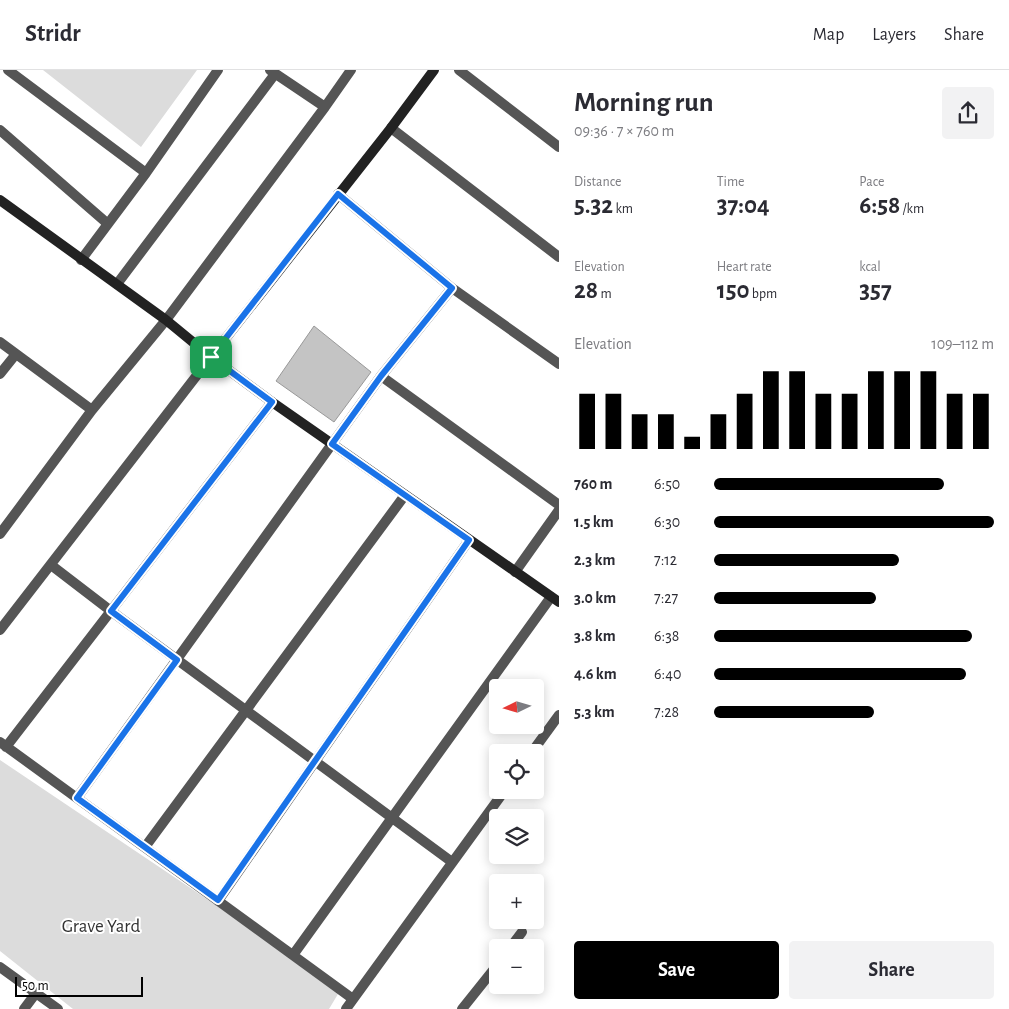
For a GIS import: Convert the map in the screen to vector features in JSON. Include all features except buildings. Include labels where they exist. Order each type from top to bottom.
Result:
[{"type":"street","points":[[81,260],[146,173],[218,70]]},
{"type":"street","points":[[0,534],[92,410],[166,320],[351,70]]},
{"type":"street","points":[[0,630],[391,128],[434,70]]},
{"type":"street","points":[[460,70],[559,146]]},
{"type":"street","points":[[15,72],[146,173]]},
{"type":"street","points":[[117,284],[273,72],[325,107]]},
{"type":"street","points":[[391,128],[559,257]]},
{"type":"street","points":[[0,130],[108,224]]},
{"type":"street","points":[[338,194],[452,288],[559,364]]},
{"type":"street","points":[[0,200],[166,320],[211,357],[272,402],[555,599],[293,954]]},
{"type":"street","points":[[77,798],[381,376],[452,288]]},
{"type":"street","points":[[0,342],[92,410]]},
{"type":"street","points":[[0,374],[16,354]]},
{"type":"street","points":[[381,376],[559,505]]},
{"type":"street","points":[[272,402],[111,611],[3,744],[293,954],[350,1005],[498,799]]},
{"type":"street","points":[[145,847],[405,495]]},
{"type":"street","points":[[515,572],[559,510]]},
{"type":"street","points":[[218,900],[469,540]]},
{"type":"street","points":[[51,565],[452,862]]},
{"type":"street","points":[[538,744],[559,715]]},
{"type":"street","points":[[517,939],[522,932]]},
{"type":"street","points":[[0,967],[58,1009]]},
{"type":"street","points":[[462,1009],[489,975]]},
{"type":"street","points":[[24,1009],[36,993]]},
{"type":"green space","points":[[43,70],[197,70],[141,147]]},
{"type":"green space","name":"Grave Yard","points":[[0,760],[341,989],[329,1009],[73,1009],[0,951]]},
{"type":"route","points":[[338,194],[452,288],[381,376],[332,444],[469,540],[218,900],[77,798],[177,660],[111,611],[272,402],[211,357],[338,194]]}]
